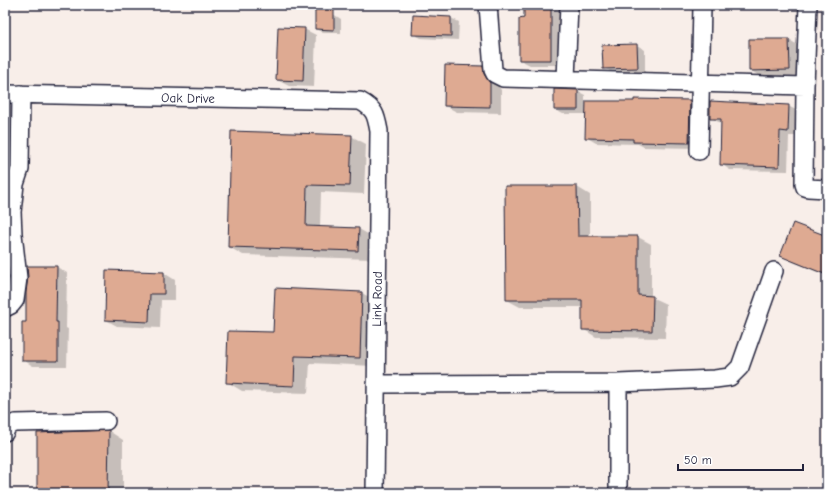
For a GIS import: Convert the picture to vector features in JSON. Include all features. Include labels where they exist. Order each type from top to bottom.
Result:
[{"type":"street","points":[[488,5],[493,70],[495,74],[503,78],[805,86]]},
{"type":"street","points":[[566,79],[569,5]]},
{"type":"street","points":[[699,151],[702,5]]},
{"type":"street","points":[[808,5],[804,184],[808,188],[827,189]]},
{"type":"street","points":[[5,308],[11,305],[15,300],[18,278],[9,234],[15,184],[20,169],[21,150],[13,94]]},
{"type":"street","name":"Oak Drive","points":[[13,94],[360,101],[370,107]]},
{"type":"street","name":"Link Road","points":[[370,107],[376,117],[379,131],[375,493]]},
{"type":"street","points":[[376,384],[618,383],[730,377],[740,366],[774,271]]},
{"type":"street","points":[[618,383],[618,493]]},
{"type":"street","points":[[5,432],[7,426],[16,423],[106,421]]},
{"type":"building","points":[[315,5],[334,6],[334,30],[315,29]]},
{"type":"building","points":[[524,5],[551,5],[551,60],[519,60],[519,19],[524,18]]},
{"type":"building","points":[[413,15],[451,17],[451,36],[412,35]]},
{"type":"building","points":[[278,27],[305,28],[303,81],[276,80]]},
{"type":"building","points":[[749,39],[789,39],[790,70],[749,71]]},
{"type":"building","points":[[637,44],[638,68],[603,69],[602,45]]},
{"type":"building","points":[[445,65],[483,66],[484,74],[490,83],[490,107],[444,106]]},
{"type":"building","points":[[554,89],[578,90],[578,110],[554,110]]},
{"type":"building","points":[[634,99],[690,100],[689,143],[633,142],[633,139],[585,138],[586,101],[634,101]]},
{"type":"building","points":[[710,101],[789,105],[788,132],[780,131],[779,167],[720,165],[721,119],[710,119]]},
{"type":"building","points":[[231,131],[352,135],[350,186],[307,185],[306,226],[359,228],[358,251],[228,247]]},
{"type":"building","points":[[505,186],[577,186],[578,236],[638,236],[638,295],[653,296],[652,331],[582,330],[582,300],[506,300]]},
{"type":"building","points":[[793,223],[827,236],[827,275],[780,256]]},
{"type":"building","points":[[27,266],[57,266],[56,322],[58,322],[58,361],[22,361],[22,322],[26,322]]},
{"type":"building","points":[[106,270],[164,272],[164,294],[150,294],[149,322],[105,320]]},
{"type":"building","points":[[275,288],[362,292],[360,358],[295,356],[294,386],[226,383],[228,331],[273,332]]},
{"type":"building","points":[[109,430],[108,493],[37,493],[37,433]]}]
